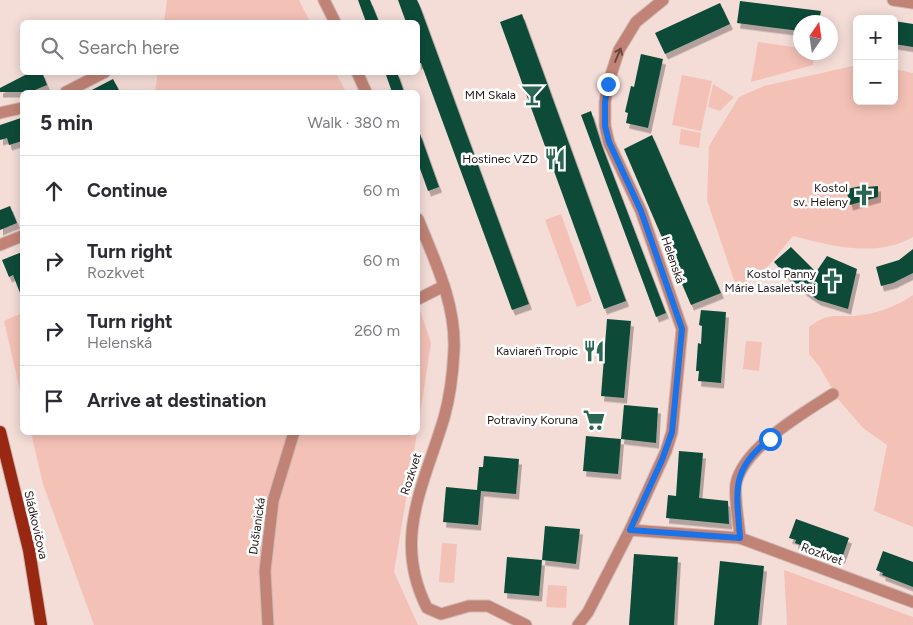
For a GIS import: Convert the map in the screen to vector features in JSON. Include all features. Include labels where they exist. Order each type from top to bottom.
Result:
[{"type":"main road","name":"Sládkovičova","points":[[0,432],[29,550],[41,625]]},
{"type":"street","points":[[324,0],[334,20]]},
{"type":"street","name":"Helenská","points":[[578,625],[588,612],[630,530],[669,444],[677,390],[682,329],[641,211],[609,142],[605,126],[605,102],[612,68],[619,50],[636,22],[663,0]]},
{"type":"street","points":[[893,0],[913,3]]},
{"type":"street","points":[[70,90],[99,75]]},
{"type":"street","points":[[359,75],[365,90]]},
{"type":"street","points":[[0,114],[20,109]]},
{"type":"street","name":"Rozkvet","points":[[420,224],[444,286],[453,318],[454,350],[445,416],[420,488],[412,520],[411,555],[418,590],[427,608],[441,614],[469,606],[488,606],[526,625]]},
{"type":"street","points":[[0,245],[20,237]]},
{"type":"street","points":[[420,298],[444,286]]},
{"type":"street","points":[[740,538],[736,484],[751,454],[808,409],[833,394]]},
{"type":"street","name":"Dušianická","points":[[268,625],[265,571],[273,501],[293,435]]},
{"type":"street","name":"Rozkvet","points":[[630,530],[740,538],[913,602]]},
{"type":"shaded area","points":[[167,0],[299,0],[309,20],[164,20]]},
{"type":"shaded area","points":[[758,42],[793,47],[793,60],[813,60],[813,65],[751,82]]},
{"type":"shaded area","points":[[853,66],[853,105],[898,105],[898,70],[913,73],[913,237],[899,243],[869,249],[838,246],[793,236],[760,276],[736,286],[707,200],[709,146],[739,97],[764,86]]},
{"type":"shaded area","points":[[158,75],[337,75],[345,90],[155,90]]},
{"type":"shaded area","points":[[682,75],[712,81],[701,131],[672,125]]},
{"type":"shaded area","points":[[713,84],[734,97],[720,111],[708,107]]},
{"type":"shaded area","points":[[681,129],[701,133],[699,148],[679,144]]},
{"type":"shaded area","points":[[561,214],[592,301],[577,307],[545,220]]},
{"type":"shaded area","points":[[913,295],[913,527],[874,511],[887,445],[863,428],[838,399],[819,366],[809,354],[809,327],[829,317],[862,315],[882,310]]},
{"type":"shaded area","points":[[420,310],[431,343],[420,414]]},
{"type":"shaded area","points":[[20,314],[20,390],[4,321]]},
{"type":"shaded area","points":[[746,341],[762,342],[759,371],[743,369]]},
{"type":"shaded area","points":[[31,435],[417,435],[394,572],[418,625],[94,625],[43,484]]},
{"type":"shaded area","points":[[442,543],[457,544],[454,583],[439,582]]},
{"type":"shaded area","points":[[784,570],[913,617],[913,625],[787,625]]},
{"type":"shaded area","points":[[548,585],[567,586],[566,608],[546,607]]},
{"type":"building","points":[[358,0],[370,0],[378,20],[365,20]]},
{"type":"building","points":[[398,0],[417,0],[529,304],[512,310],[420,63],[420,20],[405,20]]},
{"type":"building","points":[[740,1],[821,11],[820,15],[793,15],[793,30],[737,23]]},
{"type":"building","points":[[720,3],[730,24],[665,54],[655,33]]},
{"type":"building","points":[[522,14],[626,301],[604,309],[500,22]]},
{"type":"building","points":[[898,22],[913,24],[913,47],[898,45]]},
{"type":"building","points":[[641,54],[663,59],[648,128],[626,123],[628,113],[625,112],[631,86],[634,87]]},
{"type":"building","points":[[25,75],[43,75],[47,85],[35,90],[20,90],[20,92],[0,92],[0,88]]},
{"type":"building","points":[[386,75],[398,75],[403,90],[391,90]]},
{"type":"building","points":[[113,79],[119,90],[92,90]]},
{"type":"building","points":[[591,111],[602,146],[666,313],[656,317],[581,115]]},
{"type":"building","points":[[20,118],[20,142],[9,145],[7,138],[0,140],[0,125]]},
{"type":"building","points":[[420,134],[439,187],[428,191],[420,169]]},
{"type":"building","points":[[652,135],[721,293],[691,305],[624,149]]},
{"type":"building","name":"Kostol sv. Heleny","points":[[867,185],[867,187],[878,186],[878,197],[850,205],[846,189]]},
{"type":"building","points":[[10,206],[17,223],[0,230],[0,210]]},
{"type":"building","name":"Kostol Panny Márie Lasaletskej","points":[[791,247],[816,272],[827,256],[857,269],[848,309],[818,300],[783,272],[774,262]]},
{"type":"building","points":[[913,249],[913,273],[893,283],[881,286],[876,267],[899,260]]},
{"type":"building","points":[[20,253],[20,293],[13,275],[9,277],[2,260]]},
{"type":"building","points":[[701,310],[726,312],[721,383],[698,381],[699,371],[696,371],[698,343],[701,344],[702,326],[699,325]]},
{"type":"building","points":[[607,319],[631,321],[624,398],[601,396]]},
{"type":"building","points":[[624,405],[658,408],[656,443],[621,439]]},
{"type":"building","points":[[586,436],[621,439],[618,474],[583,471]]},
{"type":"building","points":[[679,451],[703,453],[699,498],[728,501],[729,524],[666,518],[668,495],[676,496]]},
{"type":"building","points":[[484,456],[519,459],[516,494],[481,491],[478,525],[443,522],[446,487],[477,490],[479,467],[483,467]]},
{"type":"building","points":[[796,519],[849,538],[842,558],[836,555],[835,558],[795,543],[796,540],[789,538]]},
{"type":"building","points":[[545,526],[580,529],[576,564],[542,560]]},
{"type":"building","points":[[883,551],[913,562],[913,587],[882,575],[883,573],[876,570]]},
{"type":"building","points":[[634,554],[678,557],[674,625],[629,625]]},
{"type":"building","points":[[507,557],[542,560],[539,596],[504,593]]},
{"type":"building","points":[[720,561],[764,566],[758,625],[714,625]]},
{"type":"place","name":"MM Skala","points":[[532,95]]},
{"type":"place","name":"Hostinec VZD","points":[[555,159]]},
{"type":"place","name":"Kostol sv. Heleny","points":[[864,195]]},
{"type":"place","name":"Kostol Panny Márie Lasaletskej","points":[[832,281]]},
{"type":"place","name":"Kaviareň Tropic","points":[[594,351]]},
{"type":"place","name":"Potraviny Koruna","points":[[594,420]]},
{"type":"route","points":[[608,84],[605,102],[605,126],[609,142],[641,211],[682,329],[677,390],[669,444],[630,530],[740,538],[736,484],[751,454],[770,439]]}]
